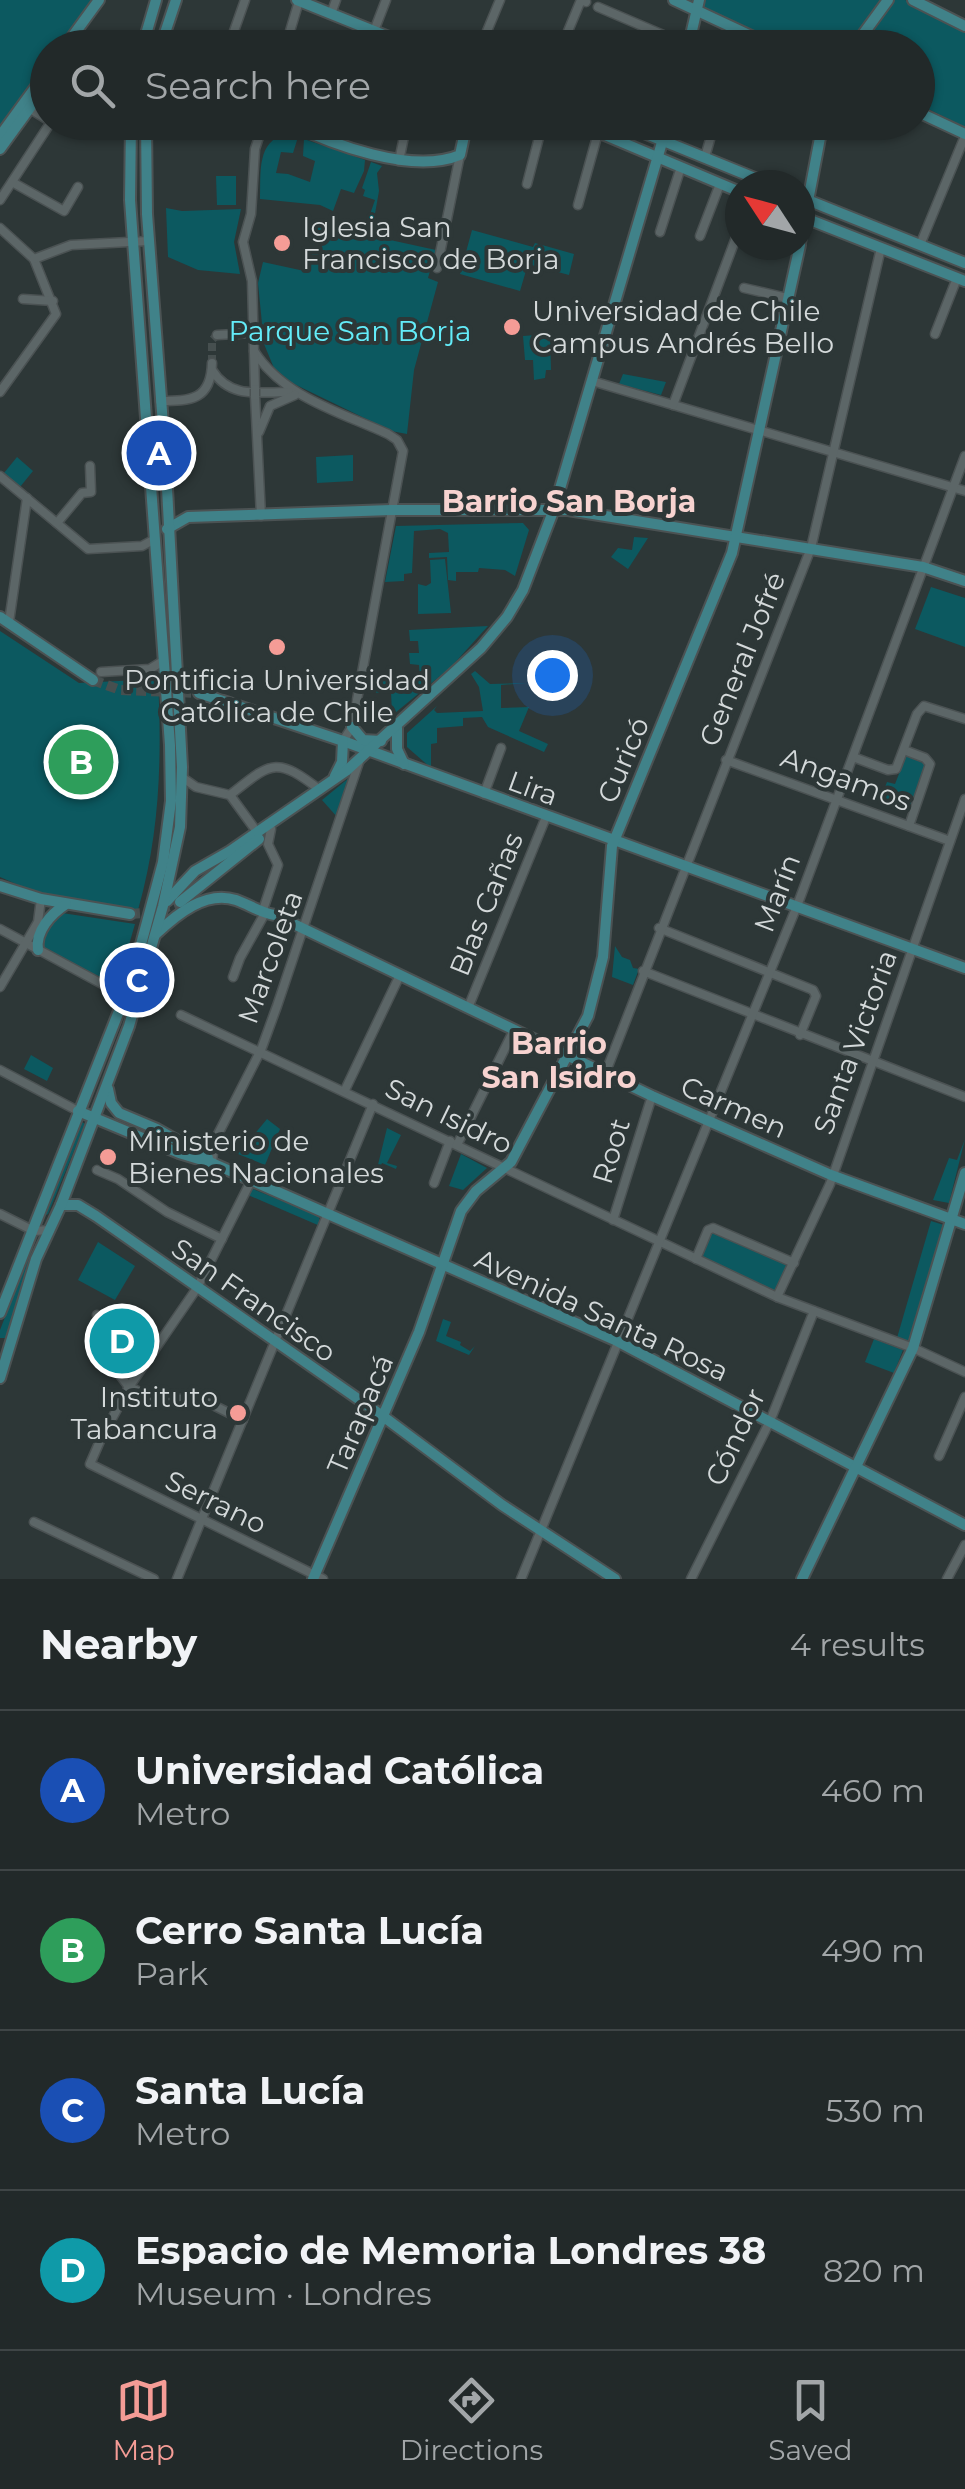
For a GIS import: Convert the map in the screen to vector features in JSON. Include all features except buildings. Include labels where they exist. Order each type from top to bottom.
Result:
[{"type":"main road","points":[[78,30],[100,0]]},
{"type":"main road","points":[[147,30],[156,0]]},
{"type":"main road","points":[[166,30],[176,0]]},
{"type":"main road","points":[[298,0],[371,30]]},
{"type":"main road","points":[[674,0],[701,4],[738,30]]},
{"type":"main road","points":[[866,30],[888,0]]},
{"type":"main road","points":[[913,0],[965,26]]},
{"type":"main road","points":[[693,30],[701,4]]},
{"type":"main road","points":[[0,136],[30,95]]},
{"type":"main road","points":[[0,148],[29,108]]},
{"type":"main road","points":[[935,120],[965,135]]},
{"type":"main road","points":[[0,1313],[132,978],[169,824],[171,764],[133,242],[131,140]]},
{"type":"main road","points":[[0,1378],[4,1350],[32,1269],[61,1205],[129,1026],[178,843],[182,778],[148,242],[146,140]]},
{"type":"main road","points":[[340,140],[400,160],[432,161],[460,155],[463,140]]},
{"type":"main road","points":[[618,140],[725,186]]},
{"type":"main road","points":[[163,906],[191,874],[289,812],[365,756],[467,662],[507,617],[530,575],[554,509],[662,140],[737,170]]},
{"type":"main road","name":"Curicó","points":[[812,170],[819,140]]},
{"type":"main road","points":[[815,202],[965,263]]},
{"type":"main road","points":[[815,222],[961,280]]},
{"type":"main road","name":"Curicó","points":[[444,1264],[466,1204],[498,1169],[570,1056],[588,1016],[601,970],[614,841],[730,559],[796,260]]},
{"type":"main road","points":[[155,539],[188,517],[554,509],[923,567],[965,581]]},
{"type":"main road","points":[[5,620],[97,676]]},
{"type":"main road","name":"Lira","points":[[199,693],[343,742],[365,756],[405,765],[965,968]]},
{"type":"main road","points":[[398,726],[397,749],[405,765]]},
{"type":"main road","points":[[352,727],[362,740],[382,740]]},
{"type":"main road","points":[[332,781],[342,762],[343,742]]},
{"type":"main road","points":[[272,829],[289,812]]},
{"type":"main road","name":"Carmen","points":[[272,829],[180,902],[222,892],[239,895],[652,1096],[832,1175],[965,1224]]},
{"type":"main road","points":[[0,886],[66,904],[130,914]]},
{"type":"main road","name":"Carmen","points":[[155,934],[182,913],[212,898],[232,899],[268,912]]},
{"type":"main road","points":[[38,950],[40,934],[66,904]]},
{"type":"main road","name":"Avenida Santa Rosa","points":[[108,1086],[116,1110],[202,1154],[212,1163]]},
{"type":"main road","name":"Avenida Santa Rosa","points":[[78,1111],[212,1163],[617,1341],[965,1525]]},
{"type":"main road","points":[[802,1579],[913,1348],[965,1173]]},
{"type":"main road","name":"San Francisco","points":[[61,1205],[84,1208],[540,1531],[615,1579]]},
{"type":"main road","points":[[426,1257],[448,1246]]},
{"type":"main road","name":"Tarapacá","points":[[317,1578],[444,1264]]},
{"type":"street","points":[[234,30],[245,0]]},
{"type":"street","points":[[290,30],[298,0]]},
{"type":"street","points":[[331,14],[336,0]]},
{"type":"street","points":[[374,30],[386,0]]},
{"type":"street","points":[[488,30],[500,0]]},
{"type":"street","points":[[569,30],[583,1]]},
{"type":"street","points":[[598,7],[650,30]]},
{"type":"street","points":[[920,245],[965,135]]},
{"type":"street","points":[[0,200],[37,140]]},
{"type":"street","points":[[258,140],[250,214],[242,242],[252,281],[261,516]]},
{"type":"street","points":[[400,160],[404,140]]},
{"type":"street","points":[[527,184],[538,140]]},
{"type":"street","points":[[578,205],[596,140]]},
{"type":"street","points":[[706,157],[710,140]]},
{"type":"street","points":[[437,268],[460,155]]},
{"type":"street","points":[[660,232],[681,167]]},
{"type":"street","points":[[12,182],[64,211],[78,186]]},
{"type":"street","points":[[700,236],[720,184]]},
{"type":"street","points":[[0,228],[34,259],[53,302],[54,320],[0,392]]},
{"type":"street","points":[[34,259],[65,246],[148,242]]},
{"type":"street","name":"General Jofré","points":[[605,1074],[811,548],[882,248]]},
{"type":"street","points":[[673,405],[728,260]]},
{"type":"street","points":[[936,334],[961,280]]},
{"type":"street","points":[[744,288],[788,298]]},
{"type":"street","points":[[22,299],[53,302]]},
{"type":"street","points":[[218,335],[253,333]]},
{"type":"street","points":[[254,351],[272,376],[296,393],[388,434],[403,451],[352,727],[343,742]]},
{"type":"street","points":[[160,400],[194,398],[206,388],[212,367],[222,384],[238,392],[296,393]]},
{"type":"street","points":[[592,381],[965,492]]},
{"type":"street","points":[[257,437],[270,406],[296,393]]},
{"type":"street","name":"Marín","points":[[520,1579],[771,972],[965,456]]},
{"type":"street","points":[[57,524],[81,494],[91,492],[90,466]]},
{"type":"street","points":[[0,476],[93,550],[142,546],[155,539]]},
{"type":"street","points":[[5,620],[27,498]]},
{"type":"street","points":[[97,676],[150,668],[163,661]]},
{"type":"street","points":[[852,757],[892,770],[898,766],[923,706],[965,720]]},
{"type":"street","points":[[484,794],[501,748]]},
{"type":"street","points":[[904,750],[930,764],[909,826]]},
{"type":"street","name":"Marcoleta","points":[[212,1163],[214,1142],[261,1050],[365,756]]},
{"type":"street","name":"Angamos","points":[[726,760],[950,840]]},
{"type":"street","points":[[230,795],[260,771],[274,766],[297,774],[320,790]]},
{"type":"street","points":[[182,778],[230,795],[257,832]]},
{"type":"street","name":"Santa Victoria","points":[[777,1297],[832,1175],[965,799]]},
{"type":"street","name":"Blas Cañas","points":[[468,1008],[546,816]]},
{"type":"street","points":[[233,977],[268,912],[278,865],[268,844],[272,829]]},
{"type":"street","points":[[0,987],[40,917],[41,898]]},
{"type":"street","points":[[659,928],[815,992],[800,1034]]},
{"type":"street","points":[[0,929],[104,985],[120,986],[132,978]]},
{"type":"street","points":[[643,971],[965,1097]]},
{"type":"street","points":[[345,1090],[400,975]]},
{"type":"street","name":"San Isidro","points":[[181,1015],[374,1104],[498,1169],[777,1297],[913,1348],[965,1372]]},
{"type":"street","points":[[434,1183],[514,1030]]},
{"type":"street","points":[[0,1070],[78,1111]]},
{"type":"street","name":"Root","points":[[613,1220],[652,1096]]},
{"type":"street","points":[[177,1579],[374,1104]]},
{"type":"street","points":[[97,1170],[222,1239]]},
{"type":"street","points":[[129,1386],[197,1288],[251,1181]]},
{"type":"street","points":[[0,1214],[31,1230],[50,1230]]},
{"type":"street","points":[[696,1259],[708,1230],[713,1228],[794,1264]]},
{"type":"street","name":"Cóndor","points":[[691,1579],[770,1421],[814,1311]]},
{"type":"street","points":[[97,1315],[108,1334],[114,1366],[129,1386],[158,1400],[200,1398],[243,1420]]},
{"type":"street","name":"Serrano","points":[[129,1386],[90,1464],[317,1578]]},
{"type":"street","points":[[939,1456],[965,1397]]},
{"type":"street","points":[[34,1522],[154,1579]]},
{"type":"street","points":[[947,1579],[965,1545]]},
{"type":"green space","points":[[0,0],[94,0],[72,30],[30,30],[30,87],[0,128]]},
{"type":"green space","points":[[682,0],[905,0],[965,29],[965,127],[935,112],[935,30],[750,30]]},
{"type":"green space","points":[[297,140],[293,153],[281,152],[276,173],[310,182],[315,161],[303,156],[304,140],[365,160],[364,171],[354,193],[341,189],[333,211],[320,205],[260,199],[262,159],[270,143]]},
{"type":"green space","points":[[371,162],[382,166],[377,173],[379,191],[373,225],[367,223],[375,200],[363,196],[362,188]]},
{"type":"green space","points":[[216,176],[236,176],[236,205],[217,205]]},
{"type":"green space","points":[[166,208],[241,209],[234,242],[240,274],[198,270],[168,257]]},
{"type":"green space","name":"Parque San Borja","points":[[317,224],[436,250],[428,278],[438,282],[414,370],[407,434],[391,431],[292,383],[274,368],[264,344],[258,283],[263,262],[309,272]]},
{"type":"green space","points":[[472,230],[574,254],[569,275],[528,264],[520,291],[460,274]]},
{"type":"green space","points":[[550,334],[551,370],[546,370],[545,378],[534,380],[533,360],[525,360],[523,336]]},
{"type":"green space","points":[[623,374],[666,382],[661,395],[619,384]]},
{"type":"green space","points":[[353,455],[353,481],[317,483],[316,457]]},
{"type":"green space","points":[[17,457],[33,471],[20,487],[4,473]]},
{"type":"green space","points":[[523,523],[529,530],[515,576],[505,570],[479,568],[478,572],[456,572],[456,581],[448,580],[447,557],[429,558],[429,553],[449,552],[448,533],[440,529],[414,531],[412,573],[404,574],[404,581],[385,582],[396,526]]},
{"type":"green space","points":[[634,537],[648,538],[628,569],[611,557],[618,548],[632,550]]},
{"type":"green space","points":[[445,559],[451,613],[418,614],[418,584],[431,583],[430,560]]},
{"type":"green space","points":[[931,587],[965,598],[965,647],[915,629]]},
{"type":"green space","points":[[488,626],[451,667],[395,713],[392,714],[391,692],[371,693],[372,682],[420,679],[419,665],[410,664],[409,653],[419,653],[418,641],[410,641],[409,630]]},
{"type":"green space","points":[[0,631],[79,683],[158,679],[158,796],[138,910],[37,893],[0,877]]},
{"type":"green space","points":[[475,671],[490,684],[528,683],[501,685],[501,708],[529,707],[519,731],[548,744],[544,752],[488,727],[482,717],[463,718],[463,726],[437,728],[437,743],[431,744],[431,768],[407,747],[407,733],[437,706],[437,713],[483,711],[479,687],[471,674]]},
{"type":"green space","points":[[906,756],[928,765],[910,811],[880,800],[887,782],[895,784]]},
{"type":"green space","points":[[355,773],[338,818],[322,800]]},
{"type":"green space","points":[[62,913],[135,924],[120,976],[105,981],[42,947],[47,928]]},
{"type":"green space","points":[[615,946],[633,968],[639,969],[633,985],[612,977]]},
{"type":"green space","points":[[31,1055],[53,1068],[47,1081],[24,1069]]},
{"type":"green space","points":[[267,1119],[280,1129],[265,1165],[238,1154]]},
{"type":"green space","points":[[82,1122],[85,1124],[44,1216]]},
{"type":"green space","points":[[387,1128],[401,1135],[387,1163],[397,1166],[396,1169],[382,1163],[374,1181]]},
{"type":"green space","points":[[965,1139],[949,1203],[933,1200],[949,1158],[957,1160]]},
{"type":"green space","points":[[461,1154],[487,1168],[463,1190],[449,1186]]},
{"type":"green space","points":[[253,1189],[319,1216],[320,1226],[248,1195]]},
{"type":"green space","points":[[931,1221],[944,1225],[911,1342],[897,1338]]},
{"type":"green space","points":[[710,1231],[788,1264],[776,1291],[699,1257]]},
{"type":"green space","points":[[35,1240],[6,1338],[0,1338],[0,1330]]},
{"type":"green space","points":[[98,1242],[135,1266],[115,1300],[78,1280]]},
{"type":"green space","points":[[443,1319],[451,1322],[446,1336],[470,1351],[475,1346],[469,1355],[436,1341]]},
{"type":"green space","points":[[874,1339],[903,1350],[894,1373],[865,1362]]},
{"type":"tunnel","points":[[212,363],[212,340],[217,335]]},
{"type":"tunnel","points":[[93,680],[120,690],[199,693]]},
{"type":"tunnel","points":[[130,914],[155,912],[180,902]]},
{"type":"place","name":"Iglesia San Francisco de Borja","points":[[282,243]]},
{"type":"place","name":"Universidad de Chile Campus Andrés Bello","points":[[512,327]]},
{"type":"place","name":"Universidad Católica","points":[[159,453]]},
{"type":"place","name":"Pontificia Universidad Católica de Chile","points":[[277,647]]},
{"type":"place","name":"Cerro Santa Lucía","points":[[81,762]]},
{"type":"place","name":"Santa Lucía","points":[[137,980]]},
{"type":"place","name":"Ministerio de Bienes Nacionales","points":[[108,1157]]},
{"type":"place","name":"Espacio de Memoria Londres 38","points":[[122,1341]]},
{"type":"place","name":"Instituto Tabancura","points":[[238,1413]]},
{"type":"district","name":"Barrio San Borja","points":[[569,501]]},
{"type":"district","name":"Barrio San Isidro","points":[[559,1060]]}]
